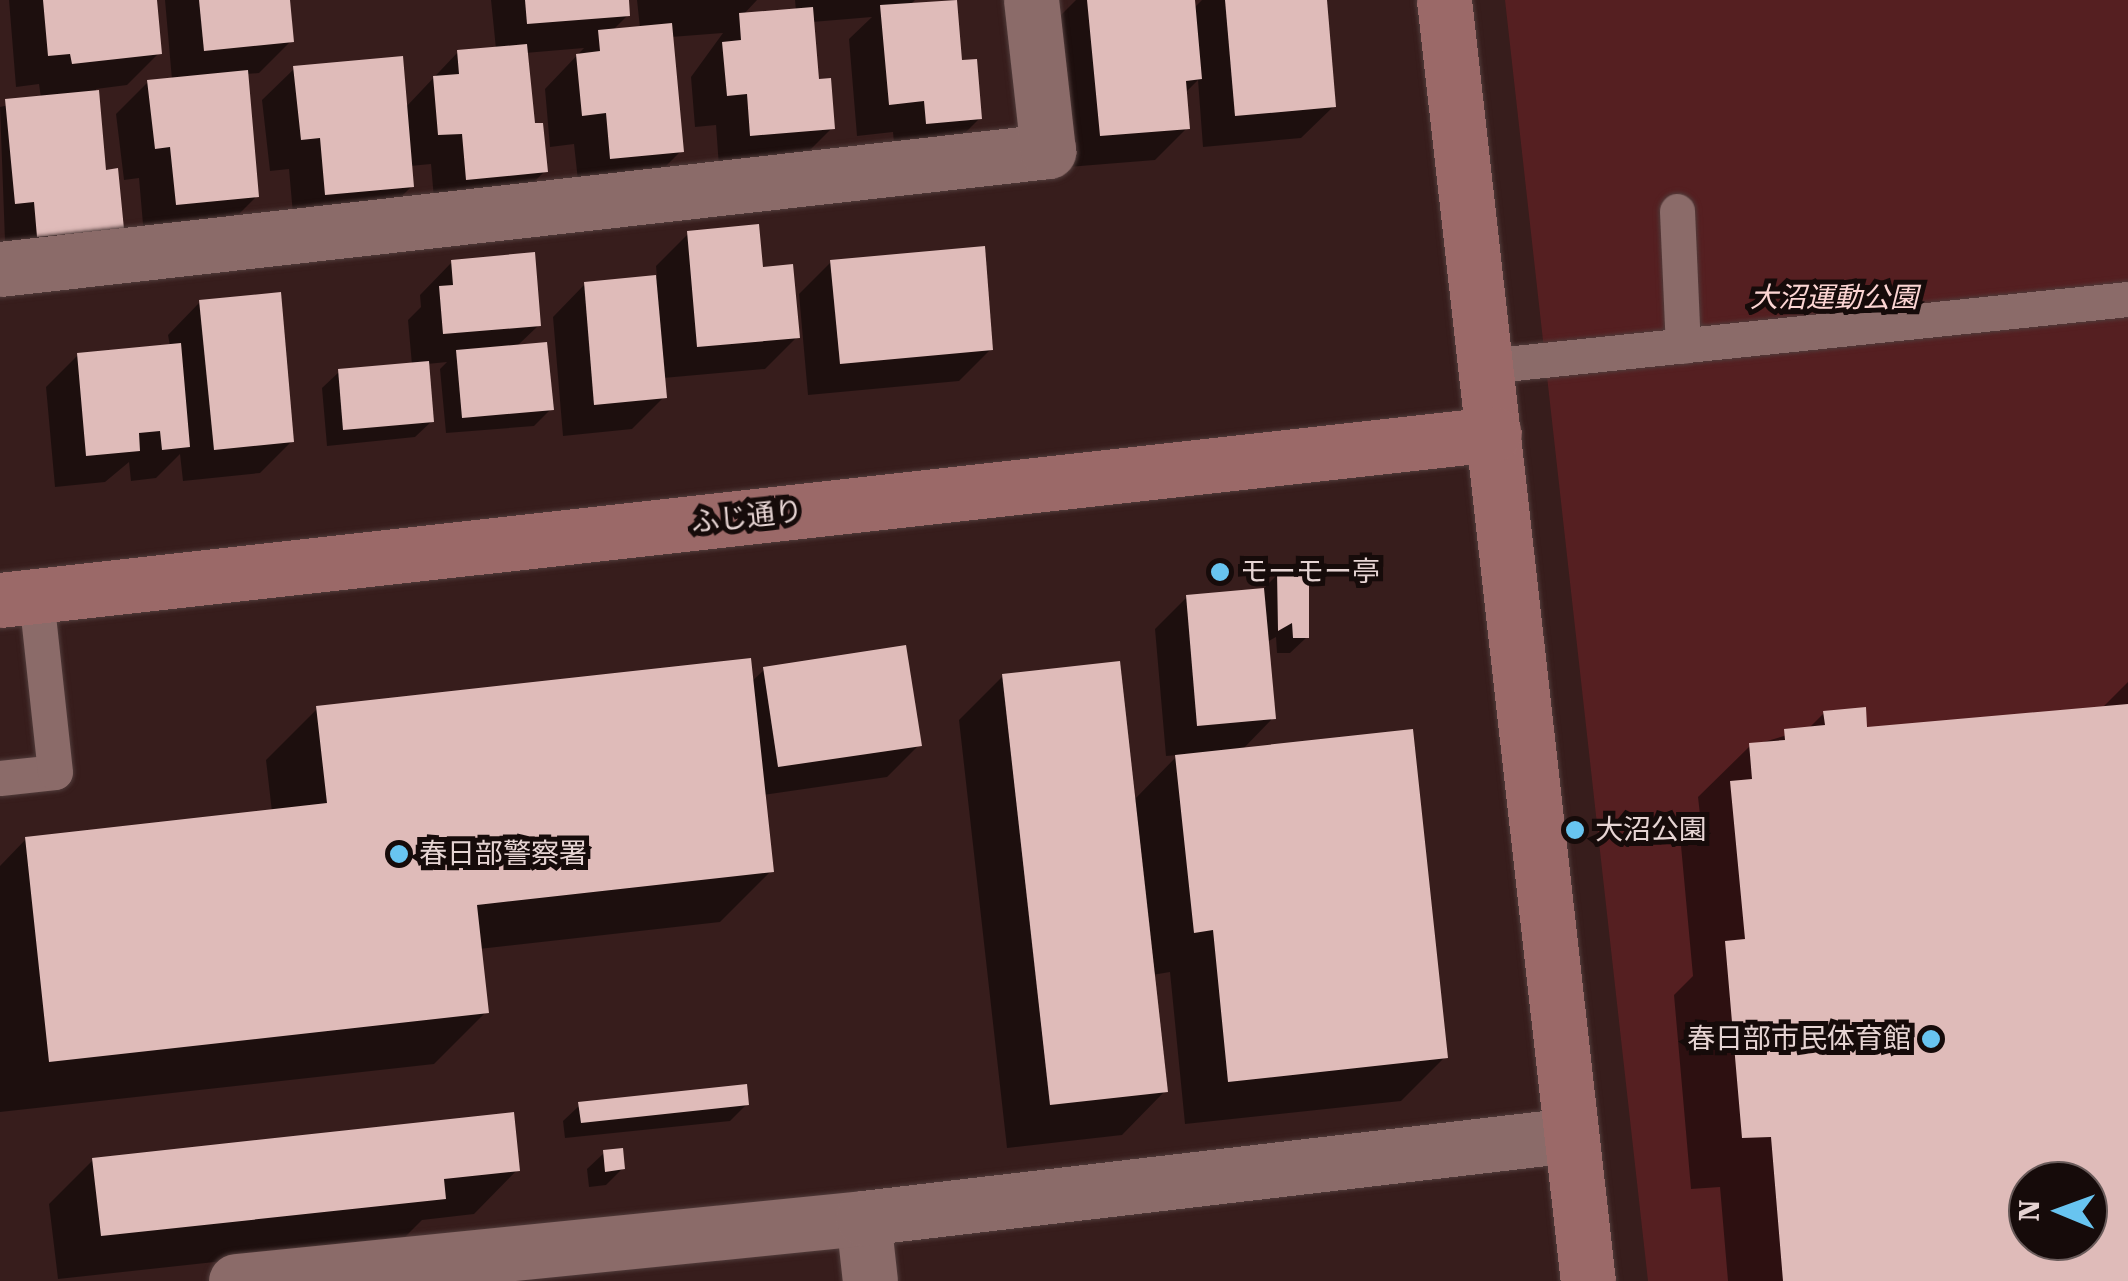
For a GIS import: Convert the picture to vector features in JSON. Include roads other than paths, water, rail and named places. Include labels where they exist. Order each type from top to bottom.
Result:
[{"type":"street","points":[[0,269],[1048,151],[1031,0]]},
{"type":"street","points":[[1444,0],[1588,1281]]},
{"type":"street","name":"ふじ通り","points":[[18,598],[1494,434]]},
{"type":"street","points":[[264,1280],[863,1218],[1570,1135]]},
{"type":"street","points":[[863,1218],[870,1281]]},
{"type":"lane","points":[[1677,212],[1683,346]]},
{"type":"lane","points":[[1486,366],[2128,299]]},
{"type":"lane","points":[[0,778],[56,772],[18,598]]},
{"type":"place","name":"モーモー亭","points":[[1220,572]]},
{"type":"place","name":"大沼公園","points":[[1575,830]]},
{"type":"place","name":"春日部警察署","points":[[399,854]]},
{"type":"place","name":"春日部市民体育館","points":[[1931,1039]]},
{"type":"park label","name":"大沼運動公園","points":[[1834,298]]}]
